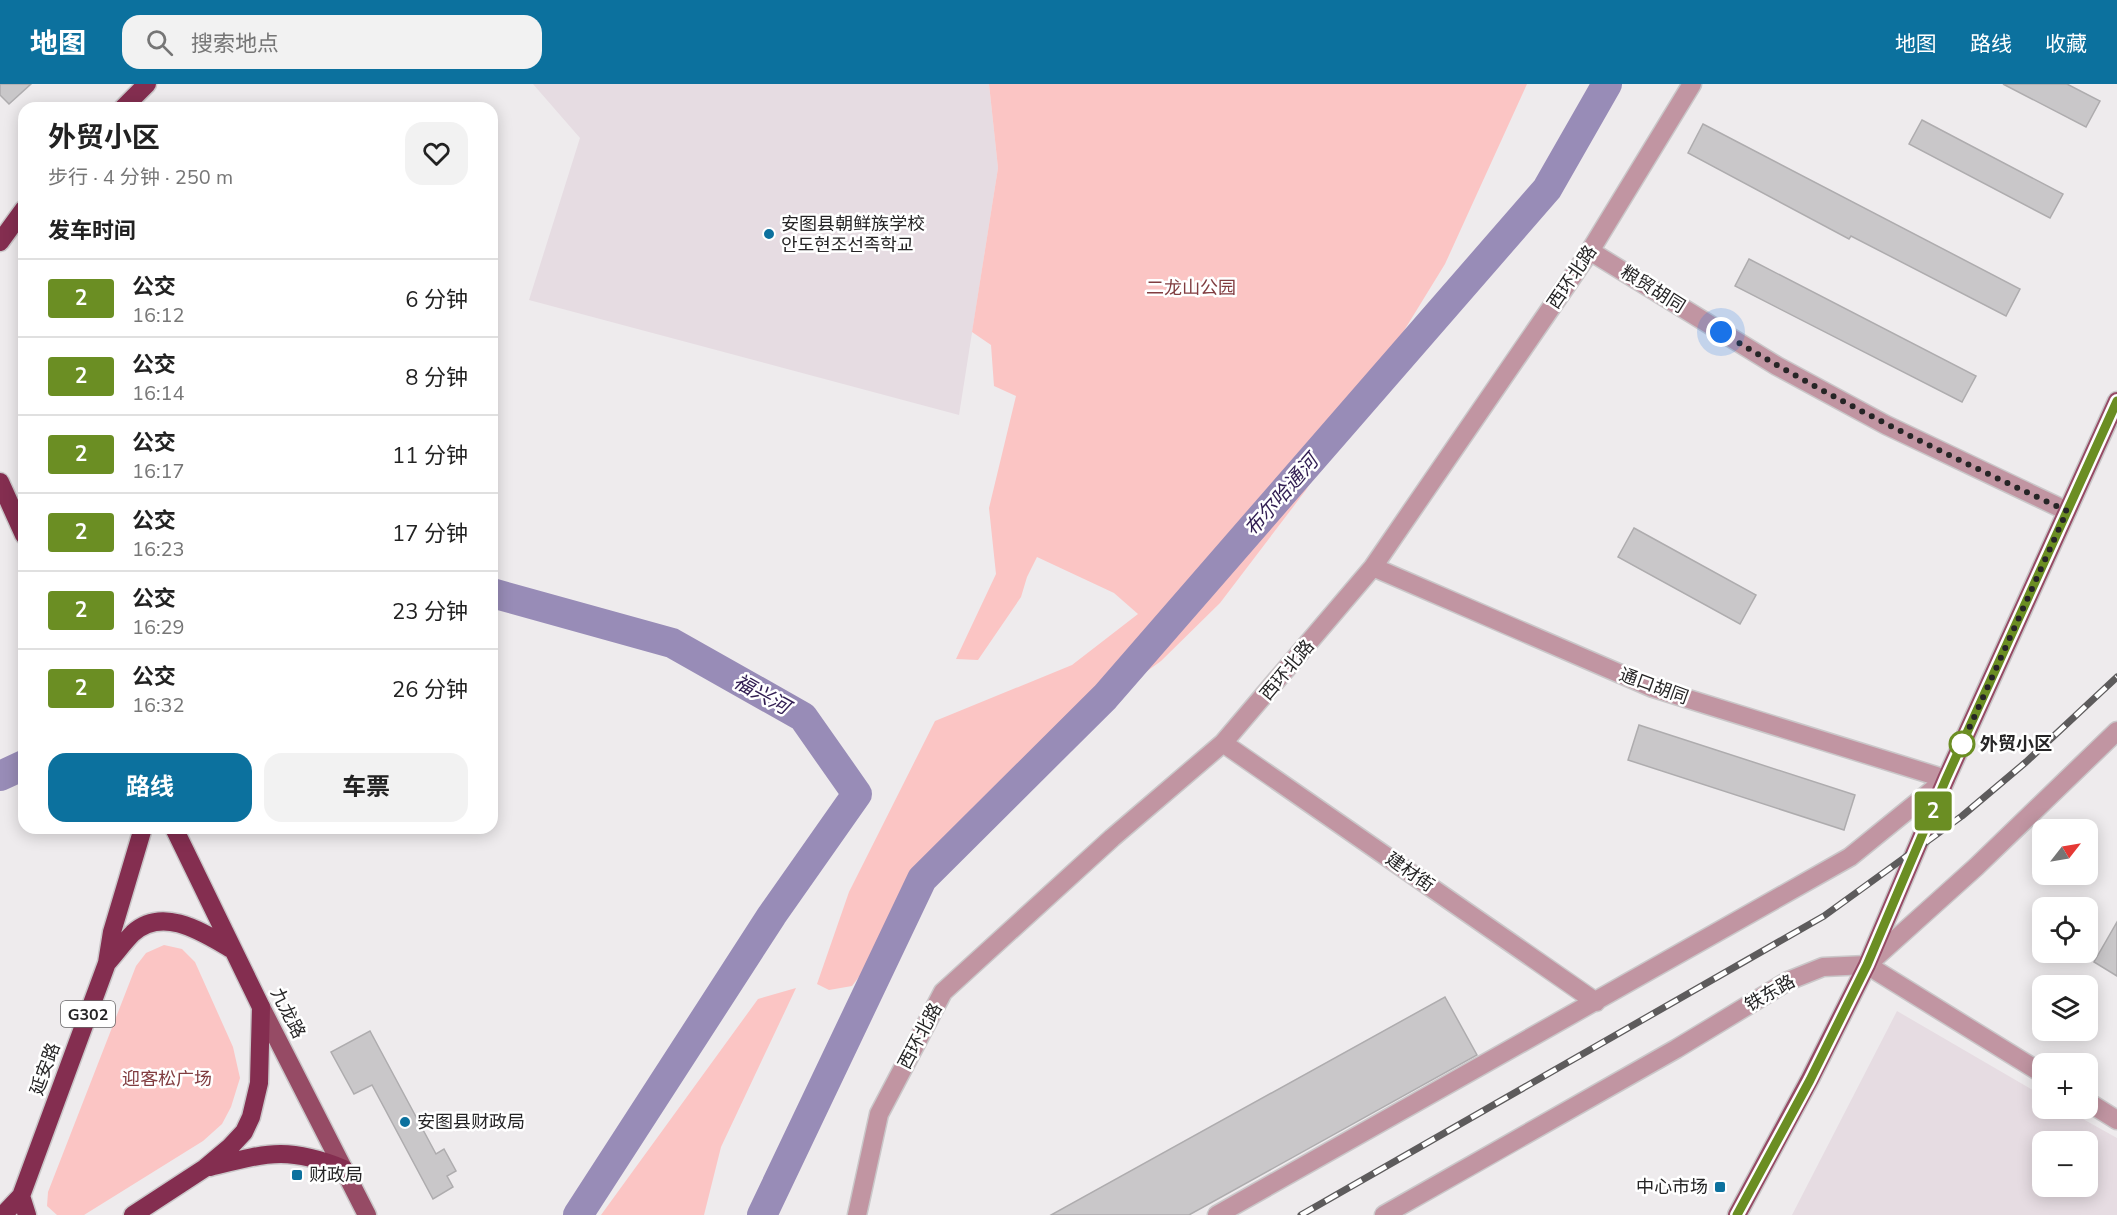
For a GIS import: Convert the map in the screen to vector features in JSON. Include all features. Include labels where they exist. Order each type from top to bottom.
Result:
[{"type":"highway","points":[[129,102],[147,84]]},
{"type":"highway","points":[[0,242],[18,216]]},
{"type":"highway","points":[[0,482],[18,522]]},
{"type":"highway","name":"延安路","points":[[3,1215],[21,1196],[107,963],[112,932],[141,834]]},
{"type":"highway","name":"九龙路","points":[[177,834],[261,1008]]},
{"type":"highway","points":[[107,963],[134,932],[144,926],[163,921],[186,925],[233,950]]},
{"type":"highway","points":[[133,1215],[205,1168],[244,1132],[256,1102],[259,1083],[261,1008]]},
{"type":"highway","points":[[205,1168],[255,1156],[291,1153],[321,1160],[344,1169]]},
{"type":"highway","points":[[21,1196],[27,1215]]},
{"type":"main road","points":[[0,225],[18,212]]},
{"type":"main road","points":[[1737,1215],[1810,1080],[1867,965],[1946,779],[2117,401]]},
{"type":"main road","name":"九龙路","points":[[261,1008],[367,1215]]},
{"type":"street","name":"西环北路","points":[[857,1215],[879,1114],[943,993],[1112,838],[1223,743],[1373,567],[1590,251],[1692,84]]},
{"type":"street","name":"粮贸胡同","points":[[1590,251],[1777,366],[1866,415],[2067,511]]},
{"type":"street","name":"通口胡同","points":[[1373,567],[1653,688],[1946,779]]},
{"type":"street","points":[[2032,1067],[1867,965],[1976,867],[2117,731]]},
{"type":"street","name":"建材街","points":[[1223,743],[1596,1002]]},
{"type":"street","points":[[1217,1215],[1850,857],[1946,779]]},
{"type":"street","name":"铁东路","points":[[1384,1215],[1676,1049],[1788,981],[1823,967],[1867,965]]},
{"type":"street","points":[[2098,1108],[2117,1120]]},
{"type":"shaded area","name":"安图县朝鲜族学校 안도현조선족학교","points":[[533,84],[989,84],[998,168],[959,415],[529,300],[580,138]]},
{"type":"shaded area","points":[[1897,1011],[2032,1090],[2032,1119],[2083,1119],[2117,1138],[2117,1215],[1792,1215]]},
{"type":"green space","name":"二龙山公园","points":[[989,84],[1527,84],[1445,264],[1306,490],[1220,603],[1161,661],[1022,762],[852,986],[829,990],[817,984],[849,892],[935,721],[1072,665],[1138,614],[1114,593],[1037,557],[1027,577],[1021,597],[978,660],[956,659],[996,574],[989,508],[1016,396],[994,386],[991,345],[972,332],[998,168]]},
{"type":"green space","name":"迎客松广场","points":[[164,945],[182,949],[195,962],[233,1047],[240,1078],[231,1107],[222,1124],[203,1141],[84,1215],[57,1215],[47,1206],[48,1192],[136,966],[146,953]]},
{"type":"green space","points":[[796,988],[721,1147],[704,1215],[601,1215],[758,999]]},
{"type":"building","points":[[0,84],[31,84],[9,104],[0,95]]},
{"type":"building","points":[[2003,84],[2067,84],[2100,101],[2086,127]]},
{"type":"building","points":[[1922,120],[2063,194],[2050,218],[1909,144]]},
{"type":"building","points":[[1703,124],[2020,289],[2006,316],[1851,236],[1849,239],[1688,153]]},
{"type":"building","points":[[1749,259],[1976,376],[1962,402],[1735,286]]},
{"type":"building","points":[[1634,528],[1756,595],[1740,624],[1618,557]]},
{"type":"building","points":[[1639,725],[1855,795],[1844,830],[1628,760]]},
{"type":"building","points":[[2117,922],[2117,976],[2096,963],[2098,963],[2098,955]]},
{"type":"building","points":[[1445,997],[1477,1055],[1189,1215],[1051,1215]]},
{"type":"building","name":"安图县财政局","points":[[370,1031],[436,1154],[444,1149],[456,1171],[447,1176],[453,1187],[433,1199],[372,1085],[354,1094],[331,1052]]},
{"type":"waterway","name":"布尔哈通河","points":[[762,1215],[922,879],[1105,697],[1547,189],[1607,84]]},
{"type":"waterway","name":"福兴河","points":[[498,595],[672,643],[803,717],[857,794],[772,915],[578,1215]]},
{"type":"waterway","name":"福兴河","points":[[0,776],[18,768]]},
{"type":"railway","points":[[1301,1215],[1824,916],[1962,816],[2026,762],[2117,677]]},
{"type":"bus line","name":"2","points":[[1737,1215],[1810,1080],[1867,965],[1946,779],[2117,401]]},
{"type":"place","name":"安图县朝鲜族学校 안도현조선족학교","points":[[769,234]]},
{"type":"place","name":"外贸小区","points":[[1962,744]]},
{"type":"place","name":"安图县财政局","points":[[405,1122]]},
{"type":"place","name":"财政局","points":[[297,1175]]},
{"type":"place","name":"中心市场","points":[[1720,1187]]},
{"type":"route","points":[[1721,332],[1777,366],[1886,425],[2067,511],[1962,744]]}]
